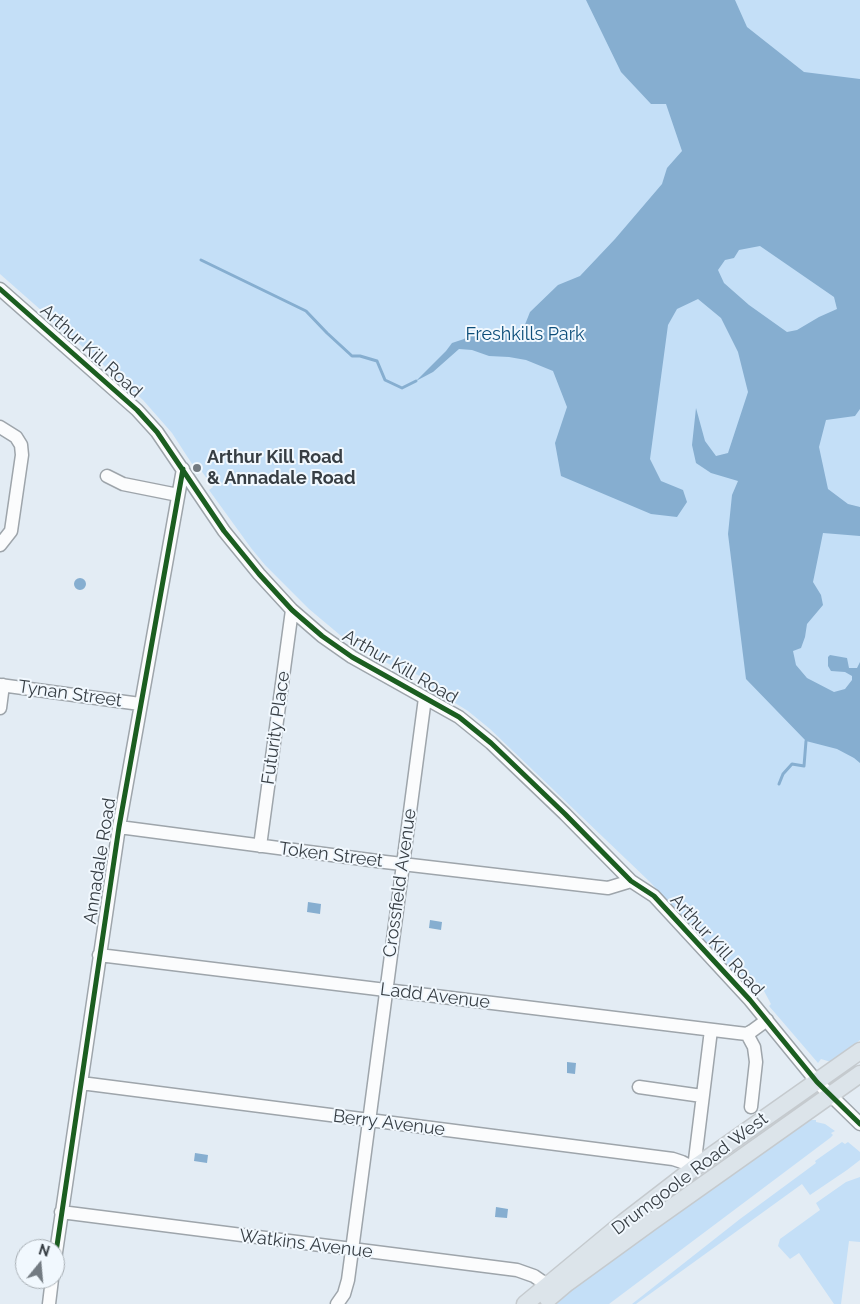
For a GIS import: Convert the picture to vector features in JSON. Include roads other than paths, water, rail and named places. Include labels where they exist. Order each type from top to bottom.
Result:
[{"type":"main road","name":"Drumgoole Road West","points":[[525,1304],[624,1222],[694,1168],[860,1051]]},
{"type":"main road","name":"Drumgoole Road West","points":[[542,1304],[575,1277],[860,1074]]},
{"type":"street","name":"Arthur Kill Road","points":[[0,289],[137,410],[157,432],[224,531],[259,574],[292,610],[322,636],[352,657],[459,717],[491,743],[631,881],[654,896],[766,1020],[817,1082],[860,1124]]},
{"type":"street","points":[[0,427],[16,437],[21,445],[22,455],[11,530],[0,545]]},
{"type":"street","name":"Annadale Road","points":[[58,1239],[119,827],[183,469]]},
{"type":"street","points":[[107,476],[123,484],[178,495]]},
{"type":"street","name":"Futurity Place","points":[[260,846],[292,610]]},
{"type":"street","points":[[0,708],[2,685]]},
{"type":"street","name":"Tynan Street","points":[[2,685],[140,704]]},
{"type":"street","name":"Crossfield Avenue","points":[[337,1304],[344,1294],[348,1280],[425,698]]},
{"type":"street","name":"Token Street","points":[[119,827],[402,864],[608,888],[631,881]]},
{"type":"street","name":"Ladd Avenue","points":[[99,954],[747,1034]]},
{"type":"street","points":[[751,1107],[756,1062],[754,1046],[747,1034],[766,1020]]},
{"type":"street","points":[[694,1168],[711,1030]]},
{"type":"street","name":"Berry Avenue","points":[[81,1083],[673,1159],[694,1168]]},
{"type":"street","points":[[638,1087],[702,1096]]},
{"type":"street","name":"Watkins Avenue","points":[[61,1212],[517,1270],[534,1276],[547,1285]]},
{"type":"street","points":[[49,1304],[51,1289]]},
{"type":"waterway","points":[[201,260],[306,311],[352,356],[360,356],[377,361],[385,380],[402,388],[416,381]]},
{"type":"waterway","points":[[779,784],[783,774],[792,764],[804,766],[806,741]]},
{"type":"place","name":"Arthur Kill Road & Annadale Road","points":[[197,468]]},
{"type":"park label","name":"Freshkills Park","points":[[525,335]]}]
